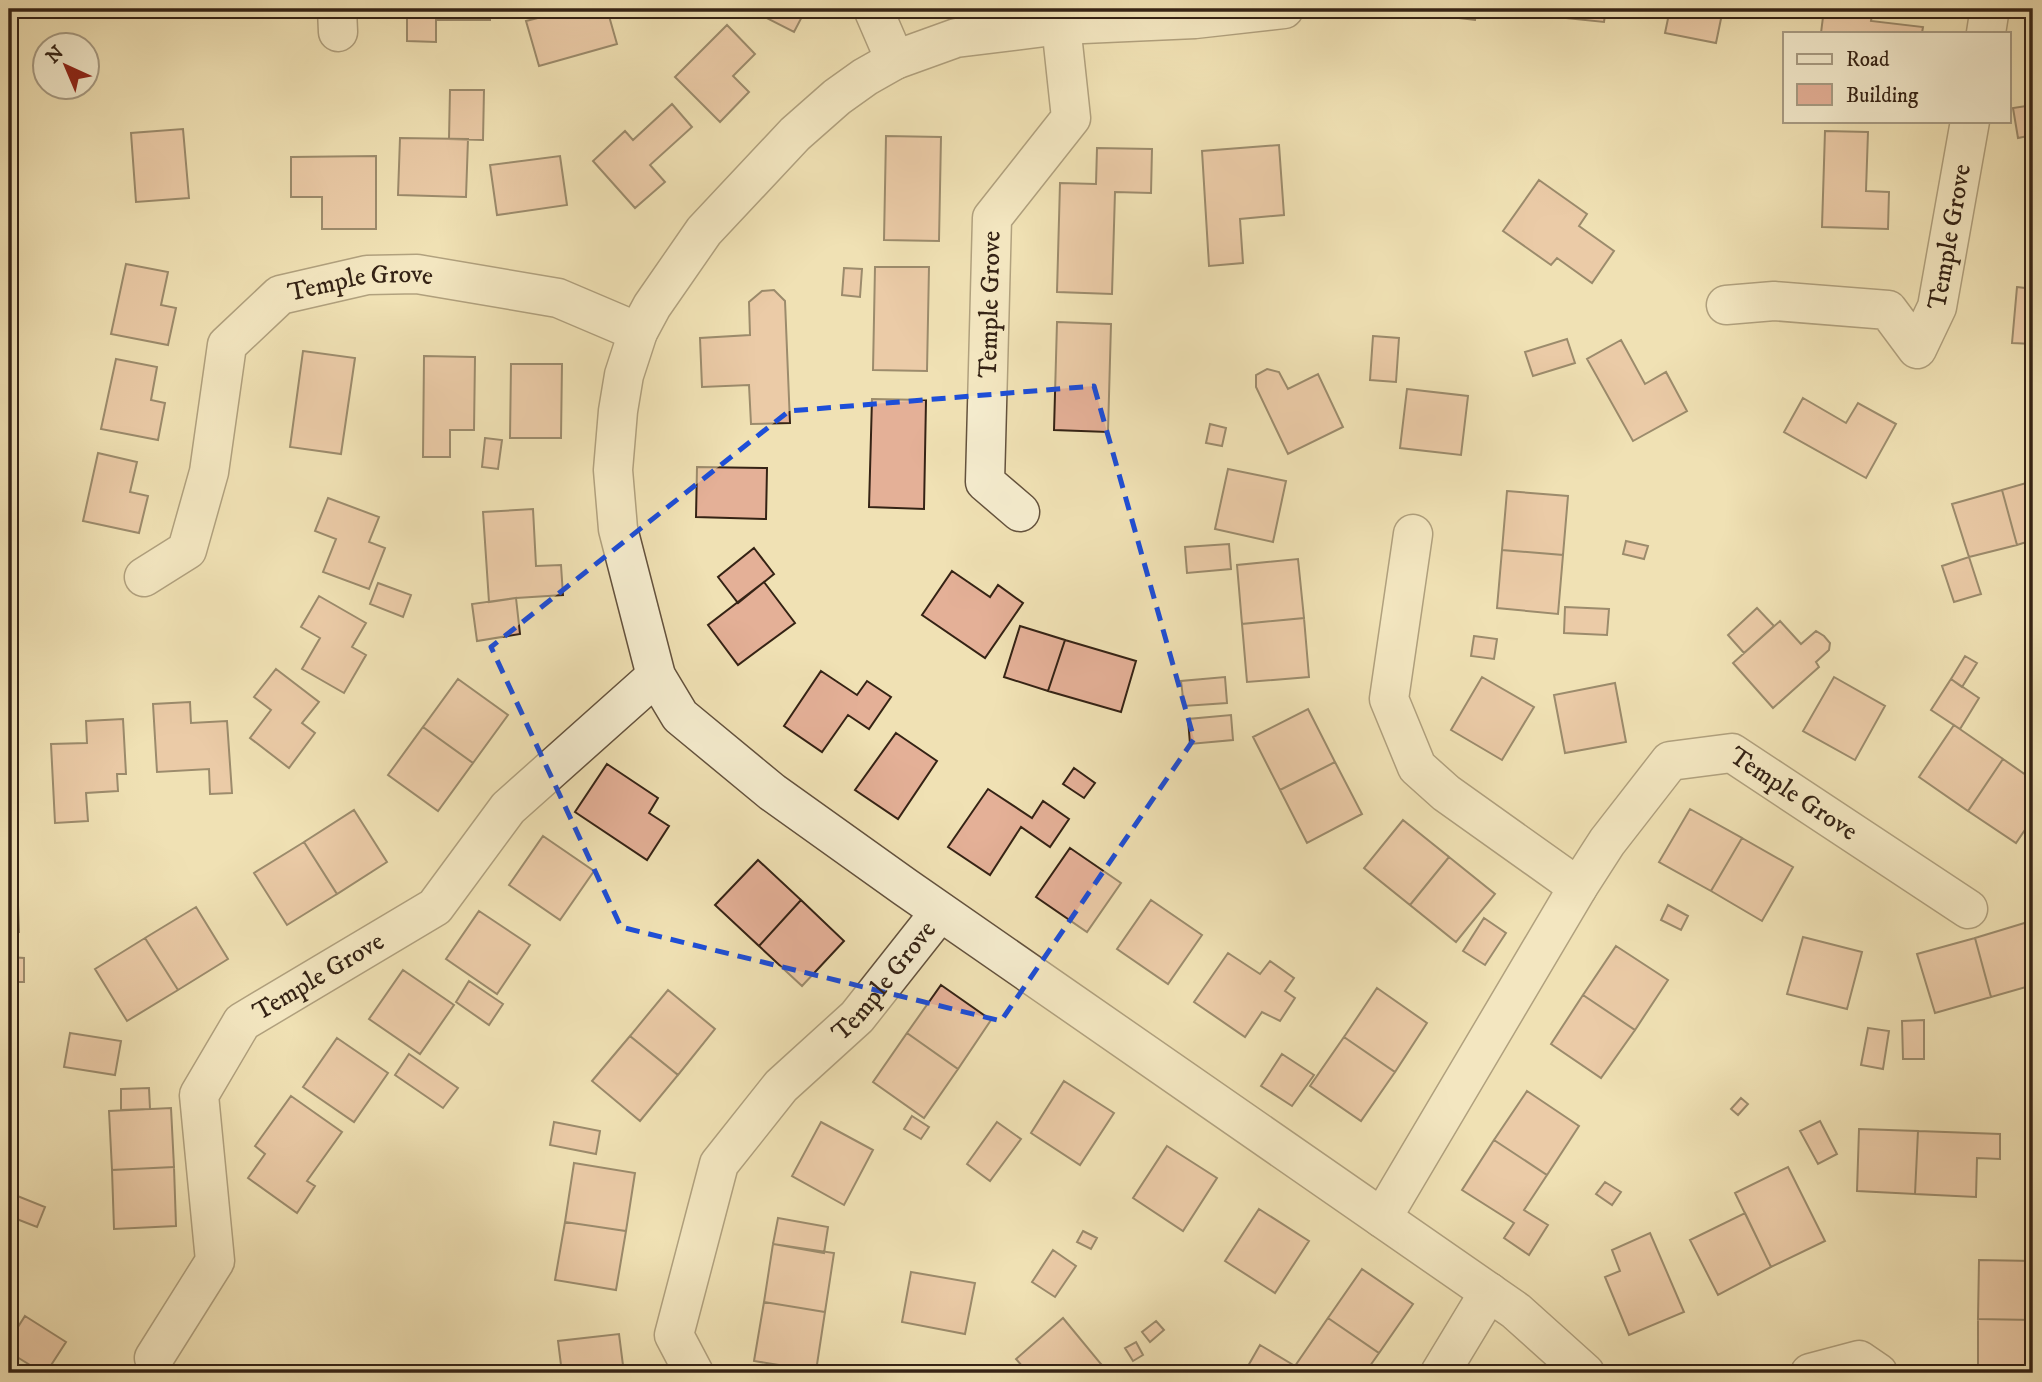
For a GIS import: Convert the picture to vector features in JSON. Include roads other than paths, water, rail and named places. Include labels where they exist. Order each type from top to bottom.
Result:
[{"type":"street","points":[[873,9],[895,60]]},
{"type":"street","name":"Temple Grove","points":[[1284,9],[1195,19],[1061,25],[956,38],[895,60],[865,76],[837,97],[795,134],[704,231],[652,306],[638,332],[624,375],[618,411],[613,470],[618,530],[656,676],[680,716],[772,792],[940,912],[1516,1311],[1585,1373]]},
{"type":"street","points":[[1986,32],[1989,14],[1987,9]]},
{"type":"street","name":"Temple Grove","points":[[1020,512],[985,482],[992,218],[1070,118],[1061,25]]},
{"type":"street","name":"Temple Grove","points":[[1726,305],[1774,301],[1888,310],[1917,349],[1937,307],[1970,122]]},
{"type":"street","name":"Temple Grove","points":[[144,577],[187,550],[209,472],[227,345],[280,295],[368,275],[417,274],[558,298],[638,332]]},
{"type":"street","points":[[1413,534],[1389,699],[1417,767],[1446,793],[1578,887]]},
{"type":"street","name":"Temple Grove","points":[[154,1358],[215,1261],[199,1095],[242,1022],[435,907],[508,808],[656,676]]},
{"type":"street","name":"Temple Grove","points":[[1382,1218],[1578,887],[1607,842],[1670,761],[1732,753],[1968,909]]},
{"type":"street","name":"Temple Grove","points":[[694,1373],[674,1335],[719,1164],[781,1086],[857,1017],[940,912]]},
{"type":"street","points":[[1440,1373],[1489,1292]]},
{"type":"street","points":[[1810,1373],[1860,1360],[1878,1373]]}]
